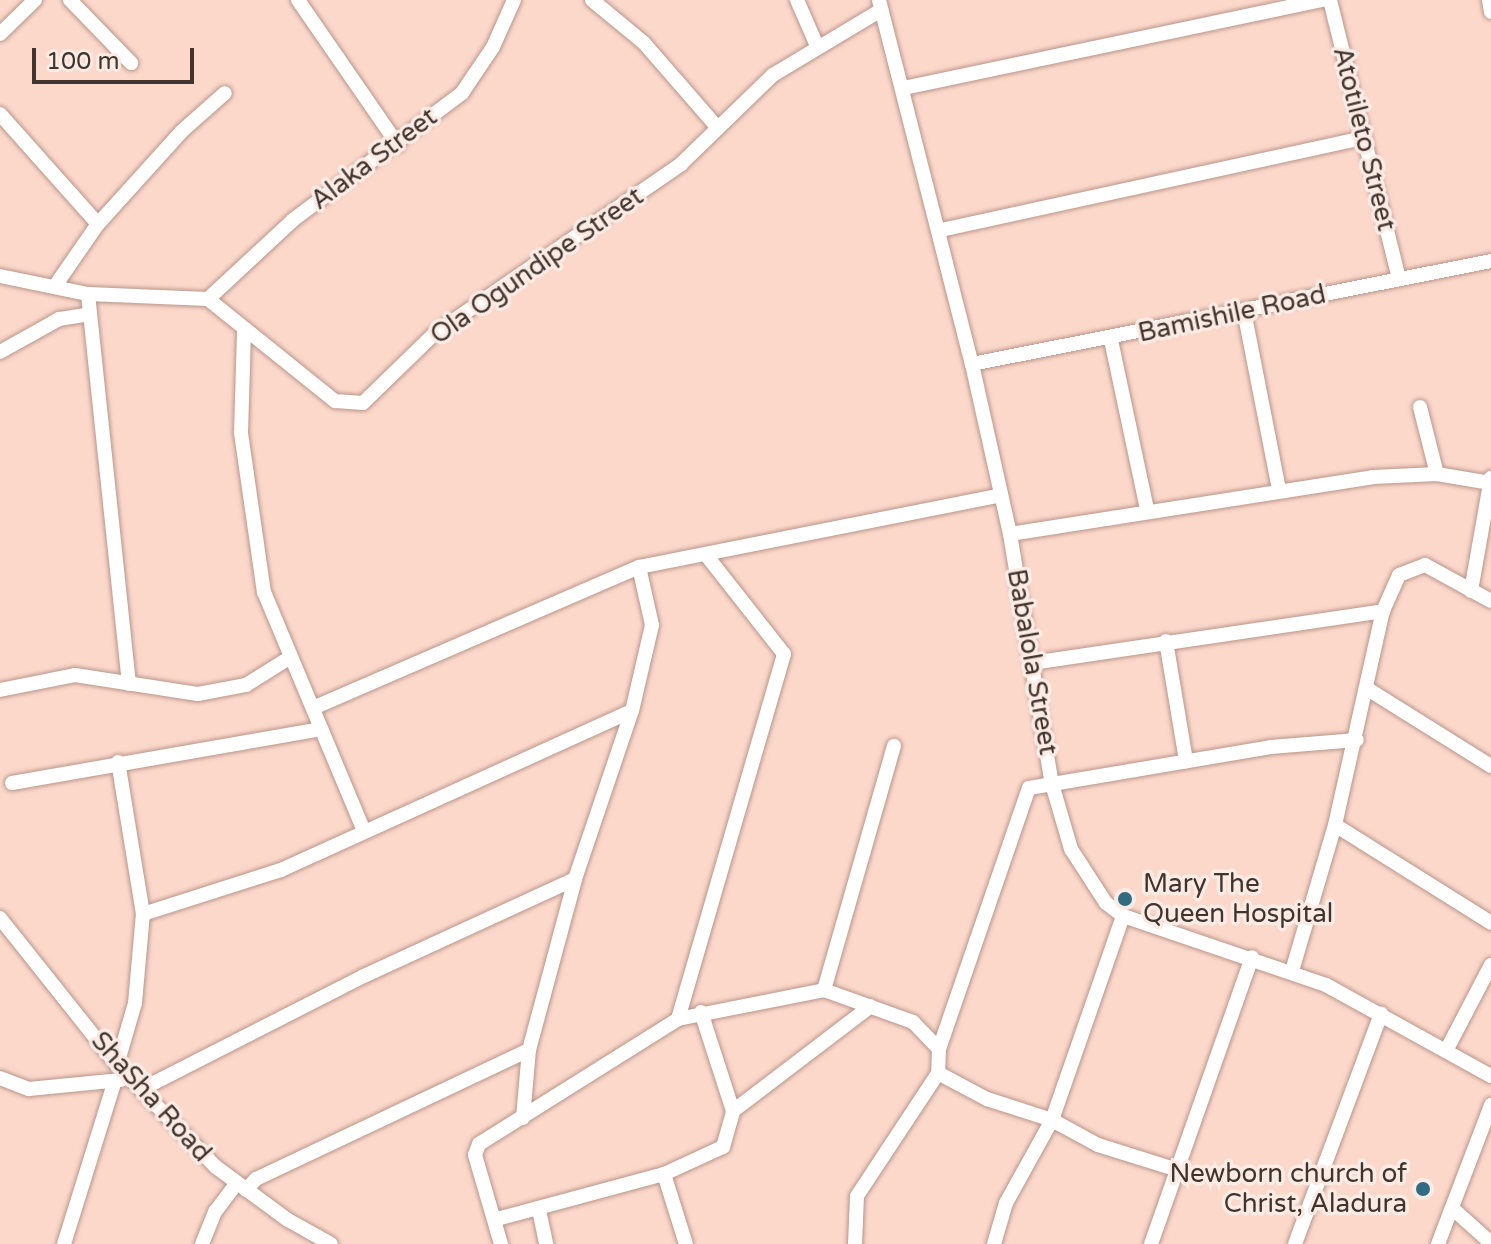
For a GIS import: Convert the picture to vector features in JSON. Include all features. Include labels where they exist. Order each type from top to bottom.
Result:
[{"type":"street","points":[[0,34],[35,0]]},
{"type":"street","points":[[70,0],[131,63]]},
{"type":"street","name":"Alaka Street","points":[[208,299],[293,220],[398,145],[462,93],[493,47],[514,0]]},
{"type":"street","points":[[592,0],[644,43],[717,127]]},
{"type":"street","points":[[797,0],[817,46]]},
{"type":"street","points":[[904,88],[1323,0]]},
{"type":"street","name":"Atotileto Street","points":[[1330,0],[1399,278]]},
{"type":"street","points":[[1489,0],[1491,12]]},
{"type":"street","points":[[304,2],[398,145]]},
{"type":"street","name":"Ola Ogundipe Street","points":[[208,299],[244,332],[335,401],[363,403],[434,334],[629,204],[681,164],[773,75],[880,5]]},
{"type":"street","name":"Babalola Street","points":[[880,5],[941,230],[972,364],[1010,534],[1052,784],[1071,849],[1106,903],[1123,916],[1292,971],[1381,1014],[1491,1076]]},
{"type":"street","points":[[55,286],[98,224],[182,131],[225,93]]},
{"type":"street","points":[[0,114],[98,224]]},
{"type":"street","points":[[941,230],[1363,138]]},
{"type":"street","name":"Bamishile Road","points":[[972,364],[1111,340],[1491,261]]},
{"type":"street","points":[[0,276],[88,294],[208,299]]},
{"type":"street","points":[[88,294],[129,684]]},
{"type":"street","points":[[1244,311],[1279,489]]},
{"type":"street","points":[[0,352],[59,319],[90,314]]},
{"type":"street","points":[[244,332],[241,433],[264,592],[289,658],[364,831]]},
{"type":"street","points":[[1111,340],[1147,510]]},
{"type":"street","points":[[1420,407],[1437,474]]},
{"type":"street","points":[[1010,534],[1279,489],[1437,474],[1491,480],[1471,591]]},
{"type":"street","points":[[313,708],[639,567],[707,556],[1001,495]]},
{"type":"street","points":[[678,1019],[784,654],[707,556]]},
{"type":"street","points":[[1292,971],[1357,740],[1383,611],[1399,575],[1413,566],[1425,565],[1491,601]]},
{"type":"street","points":[[523,1118],[529,1050],[575,879],[632,711],[652,625],[639,567]]},
{"type":"street","points":[[1032,663],[1383,611]]},
{"type":"street","points":[[1166,641],[1186,761]]},
{"type":"street","points":[[0,690],[75,675],[198,694],[246,685],[289,658]]},
{"type":"street","points":[[1366,688],[1491,766]]},
{"type":"street","points":[[143,914],[281,870],[632,711]]},
{"type":"street","points":[[12,783],[118,762],[321,729]]},
{"type":"street","points":[[855,1244],[857,1196],[938,1073],[939,1049],[1025,794],[1052,784],[1186,761],[1357,740]]},
{"type":"street","points":[[824,990],[894,746]]},
{"type":"street","points":[[117,1065],[135,1003],[143,914],[118,762]]},
{"type":"street","points":[[1335,825],[1491,923]]},
{"type":"street","points":[[144,1088],[364,976],[575,879]]},
{"type":"street","points":[[994,1244],[1006,1203],[1052,1120],[1123,916]]},
{"type":"street","name":"ShaSha Road","points":[[0,918],[129,1077],[144,1088],[241,1187],[331,1244]]},
{"type":"street","points":[[1151,1244],[1252,957]]},
{"type":"street","points":[[1447,1049],[1491,965]]},
{"type":"street","points":[[501,1244],[497,1219],[475,1149],[678,1019],[824,990],[913,1022],[939,1049]]},
{"type":"street","points":[[733,1111],[871,1006]]},
{"type":"street","points":[[497,1219],[664,1174],[723,1147],[733,1111],[701,1012]]},
{"type":"street","points":[[1295,1244],[1381,1014]]},
{"type":"street","points":[[202,1244],[215,1212],[241,1187],[529,1050]]},
{"type":"street","points":[[938,1073],[987,1099],[1052,1120],[1098,1145],[1178,1170]]},
{"type":"street","points":[[0,1078],[29,1089],[114,1083],[129,1077]]},
{"type":"street","points":[[64,1244],[114,1083]]},
{"type":"street","points":[[1438,1244],[1491,1105]]},
{"type":"street","points":[[664,1174],[686,1244]]},
{"type":"street","points":[[1452,1208],[1491,1243]]},
{"type":"street","points":[[539,1210],[546,1244]]},
{"type":"place","name":"Mary The Queen Hospital","points":[[1125,899]]},
{"type":"place","name":"Newborn church of Christ, Aladura","points":[[1423,1189]]}]
